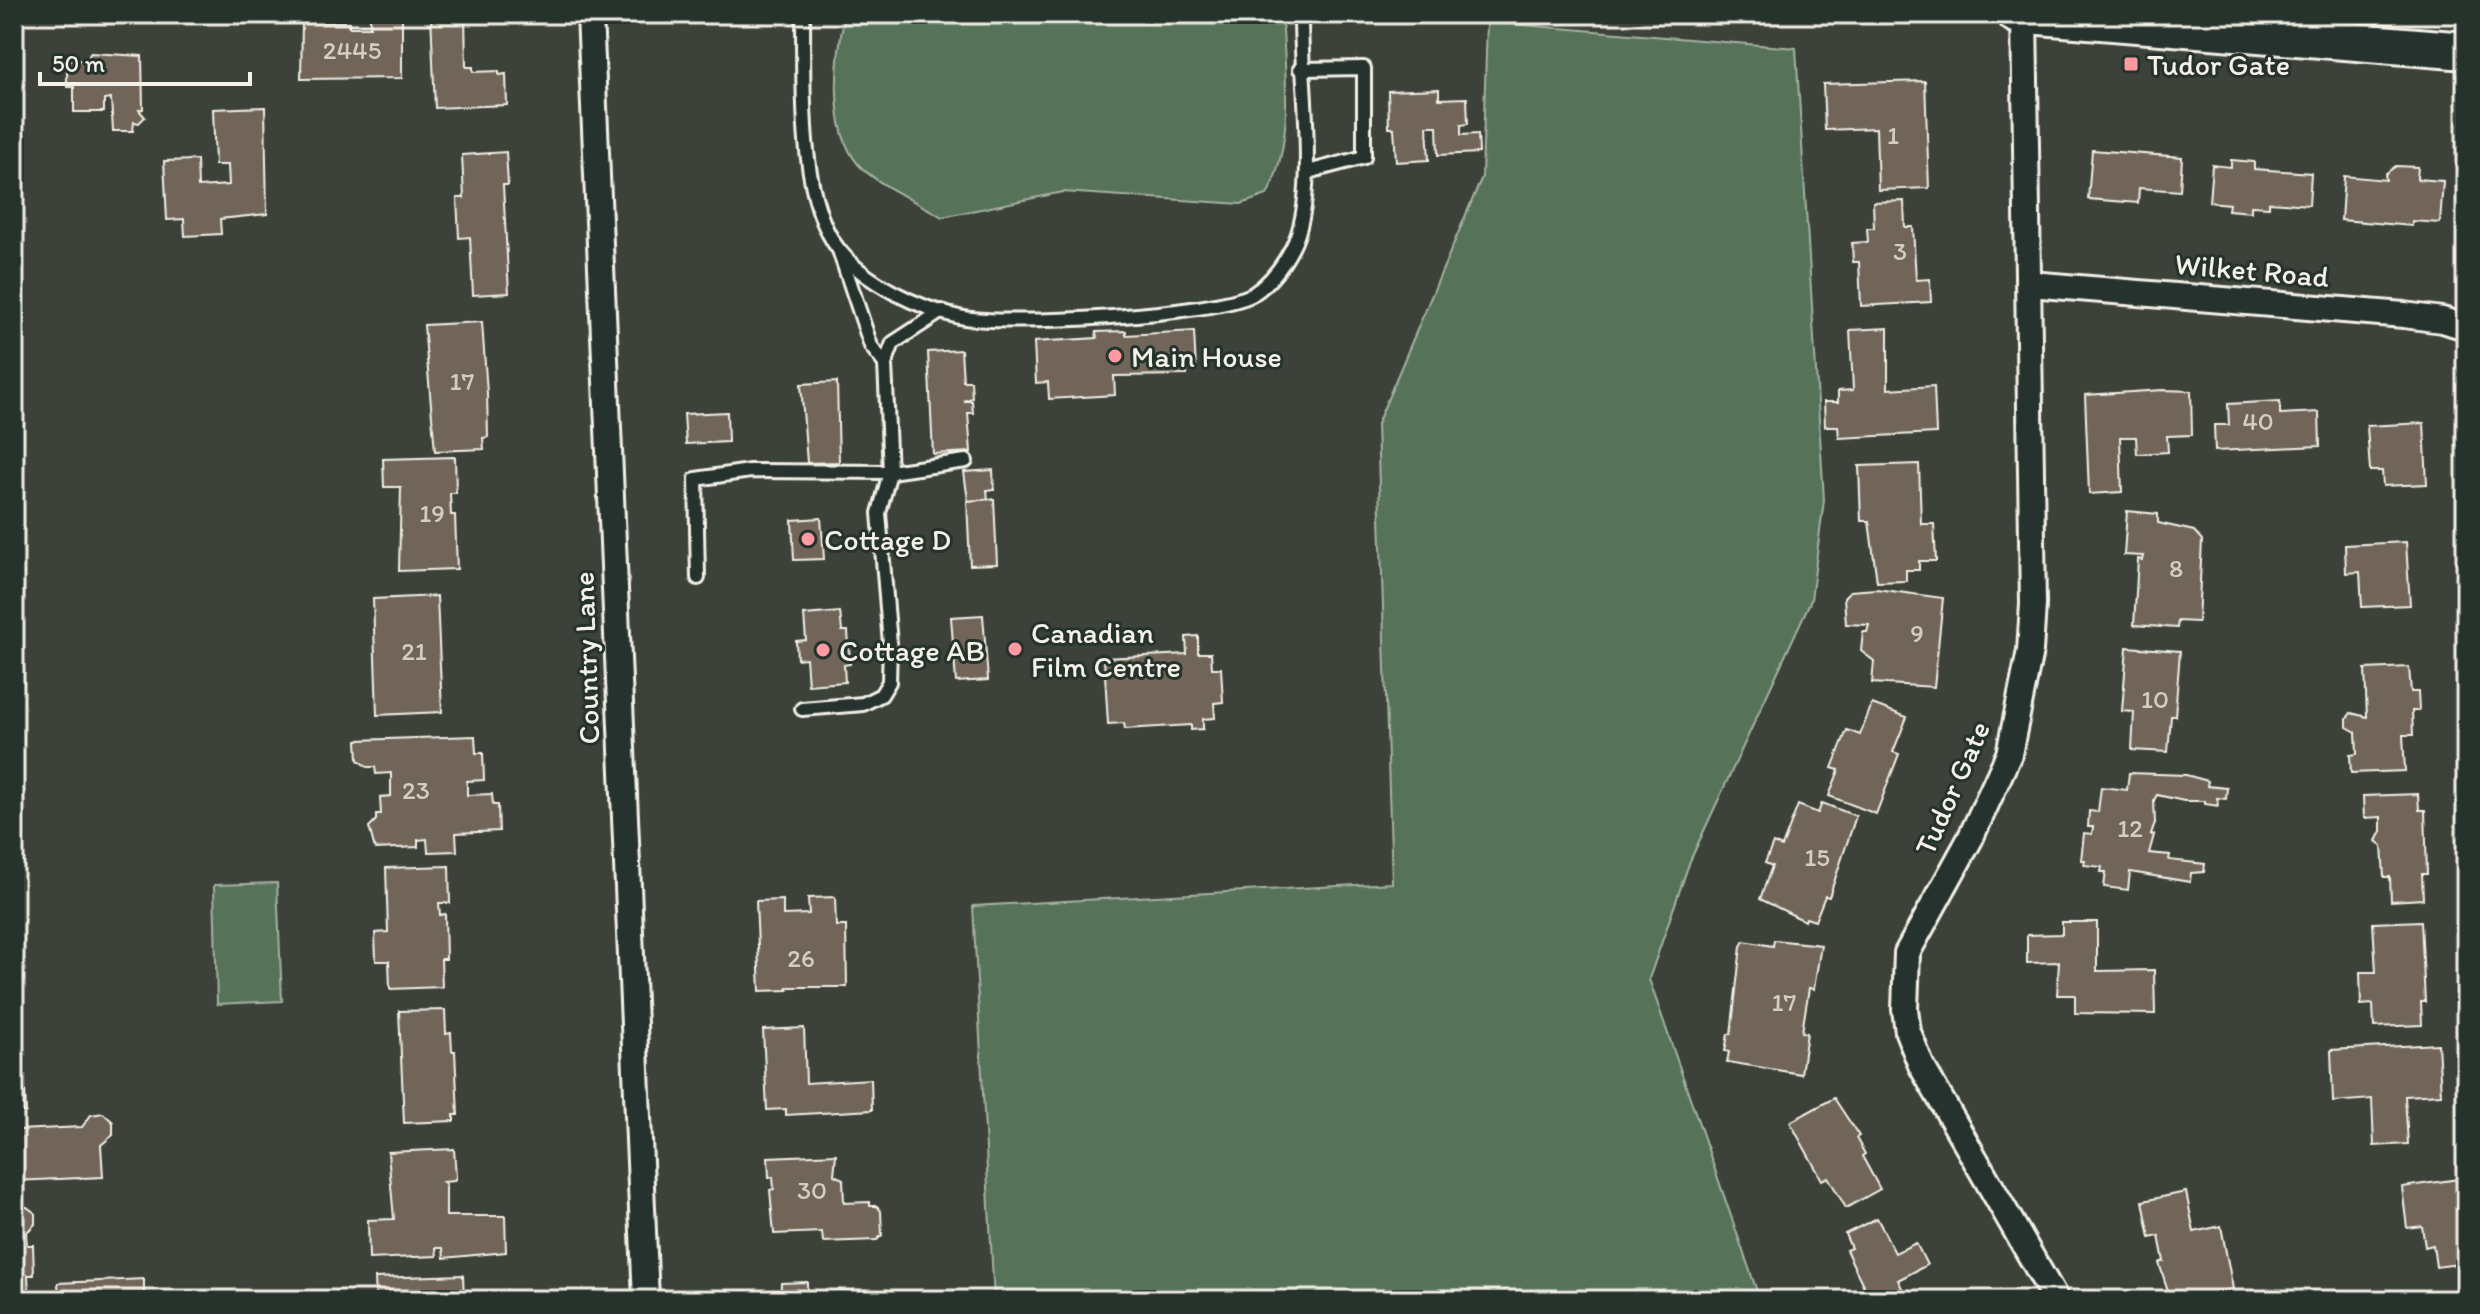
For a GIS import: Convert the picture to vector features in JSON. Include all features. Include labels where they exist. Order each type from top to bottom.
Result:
[{"type":"main road","points":[[2016,14],[2292,25],[2466,51]]},
{"type":"street","name":"Country Lane","points":[[590,14],[646,1300]]},
{"type":"street","name":"Tudor Gate","points":[[2024,15],[2033,604],[2021,705],[2009,754],[1907,953],[1903,983],[1908,1032],[1921,1065],[2056,1300]]},
{"type":"street","name":"Wilket Road","points":[[2030,284],[2404,315],[2466,327]]},
{"type":"lane","points":[[803,14],[810,183],[825,226],[840,251],[871,346],[885,364]]},
{"type":"lane","points":[[840,251],[885,286],[942,311],[978,319],[1093,317],[1232,304],[1268,281],[1294,245],[1301,225],[1308,172],[1300,69],[1301,14]]},
{"type":"lane","points":[[1300,69],[1364,68],[1364,157],[1308,172]]},
{"type":"lane","points":[[802,709],[863,704],[881,695],[889,682],[890,644],[879,513],[890,472],[885,364],[893,343],[942,311]]},
{"type":"lane","points":[[698,578],[696,479],[750,471],[890,472],[966,461]]},
{"type":"green space","points":[[845,14],[1282,14],[1286,106],[1282,153],[1276,174],[1267,195],[1241,204],[1063,192],[942,217],[865,171],[848,149],[838,112],[837,92]]},
{"type":"green space","points":[[1487,22],[1796,48],[1824,500],[1811,600],[1690,861],[1649,979],[1760,1300],[994,1300],[973,906],[1392,883],[1377,424],[1482,177]]},
{"type":"green space","points":[[277,883],[282,1001],[217,1004],[214,885]]},
{"type":"building","points":[[370,14],[402,14],[402,78],[301,79],[302,22],[349,22],[349,27],[370,27]]},
{"type":"building","points":[[431,14],[465,14],[466,67],[473,67],[473,72],[499,71],[499,75],[506,74],[507,105],[435,108]]},
{"type":"building","points":[[90,53],[142,56],[143,109],[139,110],[145,117],[139,123],[134,122],[133,131],[113,131],[111,99],[104,100],[104,112],[74,112],[74,87],[67,87],[67,61],[88,60]]},
{"type":"building","points":[[1925,81],[1929,188],[1878,190],[1876,128],[1825,130],[1823,84]]},
{"type":"building","points":[[1439,89],[1439,99],[1467,98],[1468,124],[1461,125],[1461,135],[1478,134],[1479,153],[1438,155],[1437,126],[1427,126],[1429,160],[1396,162],[1394,128],[1389,128],[1388,91]]},
{"type":"building","points":[[265,107],[267,214],[220,219],[221,234],[185,236],[184,219],[167,220],[164,161],[197,160],[198,187],[229,185],[228,165],[215,165],[213,109]]},
{"type":"building","points":[[2092,150],[2182,157],[2180,191],[2139,188],[2138,203],[2088,199]]},
{"type":"building","points":[[506,152],[508,185],[503,185],[509,293],[473,295],[470,237],[459,238],[457,198],[464,198],[462,155]]},
{"type":"building","points":[[2231,160],[2254,162],[2254,169],[2311,173],[2309,205],[2269,202],[2269,207],[2251,206],[2251,212],[2228,210],[2229,204],[2209,202],[2212,165],[2231,167]]},
{"type":"building","points":[[2396,166],[2418,167],[2417,179],[2443,181],[2440,223],[2412,221],[2412,226],[2341,220],[2344,176],[2386,180],[2385,174]]},
{"type":"building","points":[[1904,201],[1905,227],[1913,227],[1916,280],[1930,279],[1931,302],[1861,306],[1859,262],[1853,262],[1852,243],[1868,242],[1867,228],[1874,228],[1873,202]]},
{"type":"building","points":[[482,322],[488,437],[483,438],[484,449],[435,451],[424,325]]},
{"type":"building","points":[[1888,328],[1888,389],[1934,386],[1936,433],[1839,438],[1838,426],[1825,426],[1824,402],[1838,402],[1838,391],[1853,390],[1850,330]]},
{"type":"building","name":"Main House","points":[[1126,331],[1126,335],[1194,331],[1196,370],[1187,370],[1187,375],[1114,376],[1115,395],[1049,399],[1048,382],[1036,383],[1034,342],[1097,338],[1096,332]]},
{"type":"building","points":[[961,350],[963,381],[971,381],[972,398],[964,401],[972,401],[973,413],[968,413],[971,452],[933,454],[928,352]]},
{"type":"building","points":[[837,382],[839,462],[807,463],[801,384]]},
{"type":"building","points":[[2191,391],[2192,435],[2167,436],[2168,452],[2137,454],[2136,437],[2120,437],[2122,492],[2089,494],[2085,395]]},
{"type":"building","points":[[2280,401],[2280,414],[2319,412],[2320,446],[2215,451],[2214,425],[2229,425],[2228,404]]},
{"type":"building","points":[[727,412],[728,442],[686,444],[684,414]]},
{"type":"building","points":[[2424,423],[2427,484],[2383,486],[2382,471],[2370,471],[2367,426]]},
{"type":"building","points":[[455,457],[456,493],[450,493],[451,515],[455,515],[457,569],[399,571],[401,487],[384,487],[383,459]]},
{"type":"building","points":[[1919,464],[1921,524],[1934,524],[1936,561],[1919,561],[1919,570],[1906,570],[1906,581],[1877,582],[1869,521],[1861,521],[1859,466]]},
{"type":"building","points":[[993,470],[994,490],[987,490],[988,500],[968,501],[964,472]]},
{"type":"building","points":[[994,499],[997,564],[970,565],[967,501]]},
{"type":"building","points":[[2127,511],[2158,514],[2158,523],[2194,531],[2202,540],[2198,622],[2178,621],[2177,628],[2134,625],[2138,559],[2142,560],[2143,556],[2124,555]]},
{"type":"building","name":"Cottage D","points":[[821,518],[824,559],[794,560],[792,520]]},
{"type":"building","points":[[2406,542],[2410,605],[2362,607],[2360,572],[2346,573],[2345,545]]},
{"type":"building","points":[[1876,589],[1943,598],[1934,687],[1872,683],[1874,661],[1861,651],[1863,632],[1867,632],[1869,625],[1846,624],[1844,597],[1850,591]]},
{"type":"building","points":[[437,596],[442,712],[377,715],[373,599]]},
{"type":"building","name":"Cottage AB","points":[[840,612],[842,631],[848,631],[850,664],[844,665],[845,682],[808,685],[806,658],[797,659],[796,641],[806,640],[804,615]]},
{"type":"building","points":[[983,615],[988,680],[956,682],[951,617]]},
{"type":"building","points":[[1198,636],[1198,653],[1211,653],[1212,668],[1221,668],[1223,702],[1214,703],[1215,718],[1203,719],[1203,729],[1191,730],[1191,725],[1125,729],[1124,723],[1108,724],[1104,658],[1187,654],[1186,637]]},
{"type":"building","points":[[2127,647],[2180,651],[2175,716],[2171,716],[2168,752],[2132,750],[2134,712],[2122,711]]},
{"type":"building","points":[[2409,667],[2411,692],[2418,692],[2419,711],[2412,711],[2413,735],[2403,735],[2405,771],[2351,773],[2350,755],[2357,754],[2356,732],[2347,727],[2347,718],[2351,713],[2367,717],[2365,669]]},
{"type":"building","points":[[1872,704],[1907,717],[1893,752],[1899,754],[1876,814],[1829,796],[1839,770],[1832,768],[1847,730],[1860,735]]},
{"type":"building","points":[[475,736],[476,753],[483,753],[484,780],[467,781],[467,795],[492,794],[493,805],[498,805],[499,831],[456,833],[457,851],[428,852],[427,839],[418,840],[418,847],[375,849],[369,827],[376,820],[376,814],[381,814],[380,797],[391,796],[391,773],[376,774],[375,767],[367,767],[358,760],[357,740]]},
{"type":"building","points":[[2129,773],[2186,775],[2208,781],[2207,786],[2227,788],[2226,799],[2217,798],[2219,806],[2205,804],[2205,801],[2184,801],[2157,795],[2154,800],[2155,823],[2151,835],[2154,835],[2149,853],[2170,855],[2169,860],[2205,864],[2204,872],[2191,873],[2190,882],[2130,872],[2128,890],[2104,887],[2106,872],[2101,872],[2102,867],[2084,865],[2085,860],[2081,860],[2084,833],[2092,834],[2093,827],[2088,827],[2089,811],[2098,812],[2101,787],[2127,790]]},
{"type":"building","points":[[2418,794],[2419,810],[2425,810],[2427,874],[2422,874],[2423,899],[2391,901],[2390,877],[2384,877],[2382,846],[2376,841],[2381,831],[2381,817],[2364,818],[2363,796]]},
{"type":"building","points":[[1822,803],[1856,816],[1829,897],[1825,896],[1815,921],[1806,918],[1805,921],[1760,899],[1772,866],[1765,863],[1773,843],[1782,847],[1798,805],[1818,813]]},
{"type":"building","points":[[449,866],[450,903],[439,903],[440,915],[445,914],[446,959],[441,959],[442,987],[390,989],[389,961],[376,961],[375,933],[388,932],[386,868]]},
{"type":"building","points":[[835,897],[836,926],[846,926],[847,987],[787,987],[788,990],[760,991],[756,901],[783,900],[783,915],[809,914],[808,898]]},
{"type":"building","points":[[2421,921],[2425,1002],[2421,1002],[2422,1025],[2374,1027],[2373,1004],[2361,1005],[2360,972],[2376,972],[2373,923]]},
{"type":"building","points":[[2062,922],[2097,922],[2097,971],[2154,970],[2155,1014],[2075,1013],[2075,995],[2057,995],[2059,962],[2027,963],[2027,935],[2062,934]]},
{"type":"building","points":[[1774,940],[1821,945],[1814,989],[1809,988],[1802,1032],[1807,1033],[1801,1074],[1727,1062],[1729,1052],[1725,1051],[1728,1034],[1731,1034],[1741,946],[1744,941],[1773,946]]},
{"type":"building","points":[[445,1010],[446,1034],[451,1033],[452,1051],[455,1051],[458,1115],[454,1115],[454,1121],[404,1123],[399,1011]]},
{"type":"building","points":[[804,1028],[806,1083],[871,1079],[872,1110],[786,1115],[786,1109],[767,1110],[763,1030]]},
{"type":"building","points":[[2438,1044],[2441,1094],[2405,1096],[2408,1144],[2374,1146],[2372,1099],[2333,1102],[2331,1050]]},
{"type":"building","points":[[23,1049],[26,1112],[17,1112],[18,1130],[82,1127],[91,1115],[103,1113],[113,1122],[113,1135],[101,1145],[103,1177],[14,1181],[14,1050]]},
{"type":"building","points":[[1834,1098],[1859,1136],[1856,1138],[1865,1154],[1862,1156],[1880,1189],[1846,1208],[1828,1177],[1822,1180],[1790,1122]]},
{"type":"building","points":[[454,1149],[456,1177],[454,1181],[443,1182],[446,1184],[446,1216],[505,1216],[506,1252],[444,1258],[443,1248],[436,1248],[437,1256],[369,1259],[368,1220],[394,1219],[388,1152]]},
{"type":"building","points":[[836,1154],[834,1175],[843,1179],[844,1203],[870,1202],[870,1206],[877,1206],[881,1211],[882,1235],[877,1240],[823,1242],[822,1232],[774,1234],[770,1190],[774,1189],[773,1177],[769,1177],[768,1157]]},
{"type":"building","points":[[2466,1178],[2466,1263],[2436,1267],[2433,1245],[2425,1247],[2422,1226],[2407,1228],[2402,1187]]},
{"type":"building","points":[[2186,1192],[2194,1232],[2221,1226],[2233,1289],[2171,1300],[2159,1263],[2164,1261],[2159,1236],[2150,1238],[2143,1201]]},
{"type":"building","points":[[17,1207],[27,1207],[35,1213],[35,1224],[26,1233],[27,1245],[33,1245],[34,1275],[28,1275],[29,1300],[14,1300],[14,1211]]},
{"type":"building","points":[[1877,1218],[1895,1253],[1916,1243],[1927,1265],[1898,1280],[1908,1300],[1880,1300],[1873,1288],[1866,1291],[1846,1250],[1851,1248],[1845,1234]]},
{"type":"building","points":[[463,1275],[464,1300],[376,1300],[375,1278]]},
{"type":"building","points":[[144,1279],[144,1300],[59,1300],[58,1283]]},
{"type":"building","points":[[807,1282],[807,1293],[874,1290],[875,1300],[780,1300],[781,1283]]},
{"type":"place","name":"Tudor Gate","points":[[2131,64]]},
{"type":"place","name":"Main House","points":[[1115,356]]},
{"type":"place","name":"Cottage D","points":[[808,539]]},
{"type":"place","name":"Canadian Film Centre","points":[[1015,649]]},
{"type":"place","name":"Cottage AB","points":[[823,650]]}]
